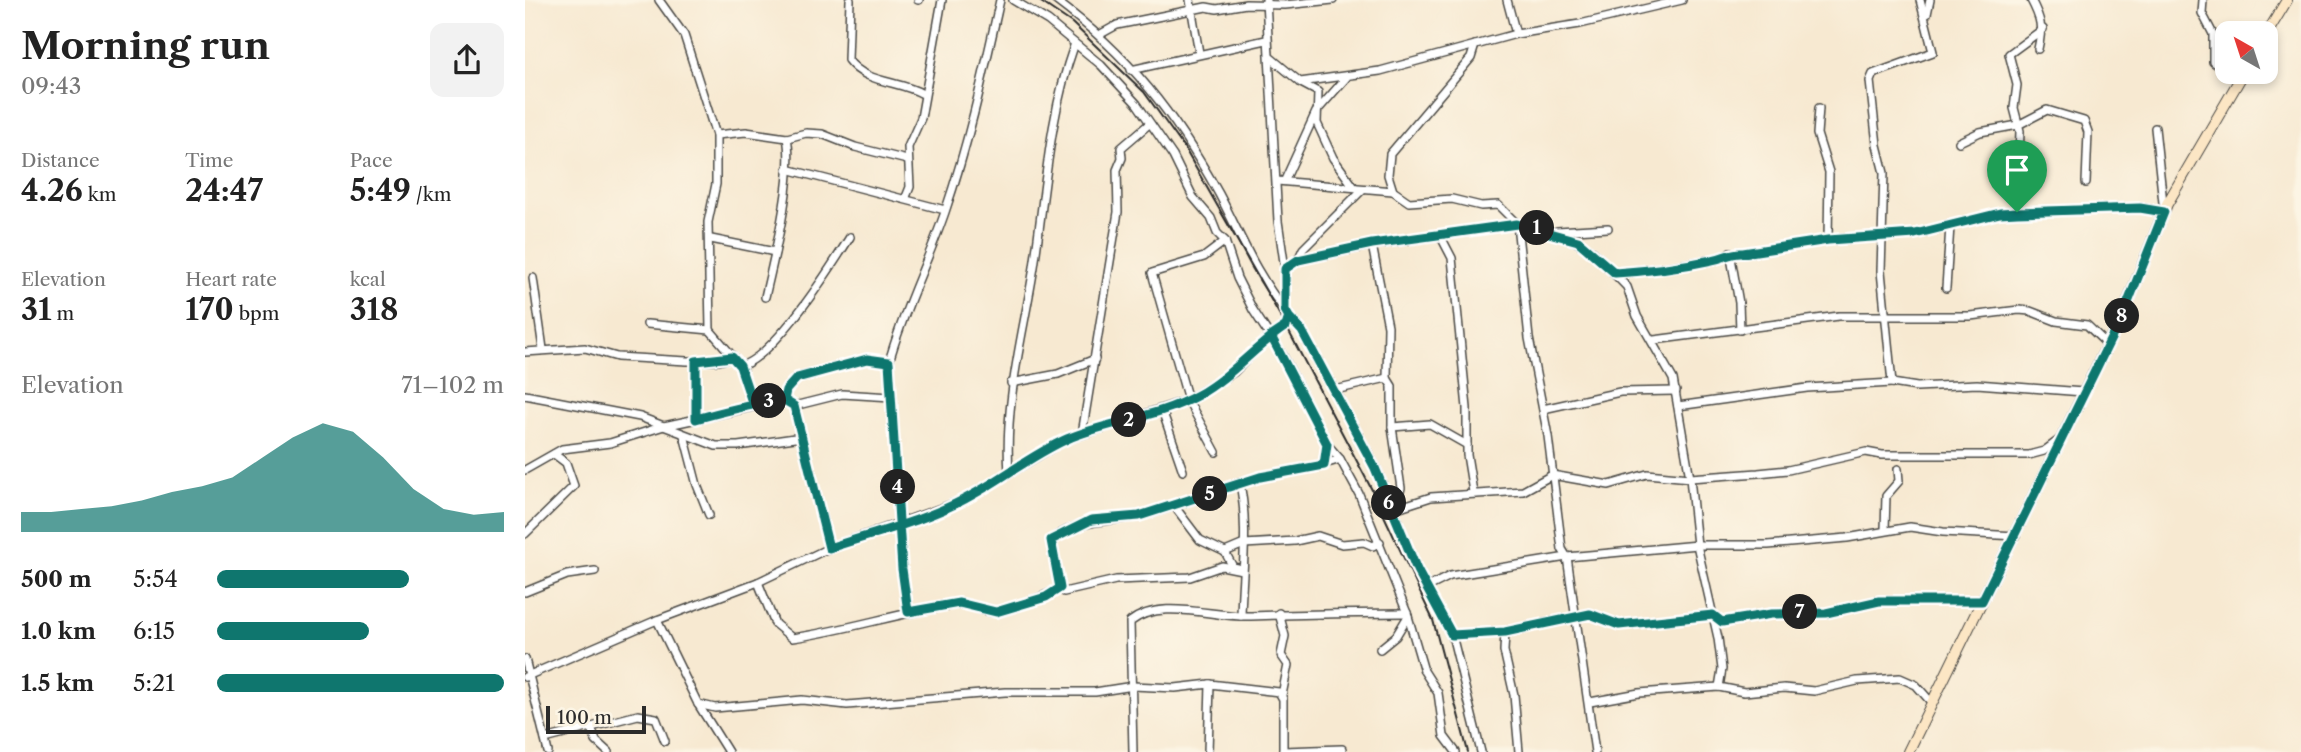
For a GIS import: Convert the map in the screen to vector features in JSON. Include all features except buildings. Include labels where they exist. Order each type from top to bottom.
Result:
[{"type":"street","points":[[659,0],[684,36],[716,135],[716,184],[708,222],[711,239],[710,330],[740,366],[753,405]]},
{"type":"street","points":[[850,0],[847,44],[848,60],[853,67],[868,78],[908,85],[923,94]]},
{"type":"street","points":[[906,197],[910,187],[908,147],[921,118],[923,94],[942,0]]},
{"type":"street","points":[[908,612],[902,569],[889,362],[897,334],[946,210],[974,122],[1000,0]]},
{"type":"street","points":[[1013,0],[1033,9],[1074,46],[1101,65],[1137,104],[1173,156],[1193,197],[1211,218],[1217,233],[1225,241],[1237,278],[1271,336],[1327,444],[1340,459],[1380,542],[1424,671],[1442,707],[1444,736],[1457,752]]},
{"type":"street","points":[[1055,0],[1099,35],[1163,102],[1220,197],[1252,262],[1287,314],[1302,331],[1375,468],[1426,588],[1452,635],[1481,752]]},
{"type":"street","points":[[1189,0],[1199,53]]},
{"type":"street","points":[[1099,35],[1117,25],[1206,7],[1217,9],[1245,2],[1333,0]]},
{"type":"street","points":[[1507,0],[1516,34]]},
{"type":"street","points":[[1300,82],[1346,78],[1516,34],[1580,24],[1682,0]]},
{"type":"street","points":[[1892,383],[1881,271],[1884,173],[1877,145],[1870,81],[1873,74],[1921,59],[1933,51],[1920,0]]},
{"type":"street","points":[[1927,22],[1930,0]]},
{"type":"street","points":[[2031,0],[2039,11],[2043,29],[2038,49]]},
{"type":"street","points":[[2203,0],[2202,13],[2213,34],[2215,63]]},
{"type":"street","points":[[2274,21],[2287,0]]},
{"type":"street","points":[[528,676],[657,620],[758,582],[829,548],[900,525],[964,500],[1065,440],[1188,400],[1234,372],[1271,336],[1286,326],[1281,181],[1271,58],[1266,40],[1266,3]]},
{"type":"street","points":[[2017,212],[2021,152],[2014,108],[2017,85],[2009,54],[2043,29]]},
{"type":"street","points":[[1131,70],[1266,40]]},
{"type":"street","points":[[1393,191],[1388,175],[1390,154],[1427,106],[1471,58],[1475,45]]},
{"type":"street","points":[[1009,473],[1007,443],[1011,383],[1030,292],[1060,85],[1074,46]]},
{"type":"street","points":[[1271,58],[1300,82],[1318,92],[1317,123],[1333,158],[1358,188]]},
{"type":"street","points":[[1281,181],[1316,112],[1346,78]]},
{"type":"street","points":[[1908,752],[2125,310],[2164,212],[2237,84]]},
{"type":"street","points":[[1819,108],[1817,134],[1829,172],[1828,240]]},
{"type":"street","points":[[1959,142],[1980,132],[2018,125],[2047,110],[2084,121],[2088,132],[2085,183]]},
{"type":"street","points":[[1082,434],[1118,212],[1117,170],[1122,158],[1121,148],[1149,124]]},
{"type":"street","points":[[2155,128],[2164,212]]},
{"type":"street","points":[[716,135],[746,132],[787,138],[806,133],[822,134],[855,148],[907,160]]},
{"type":"street","points":[[765,297],[775,252],[790,151],[787,138]]},
{"type":"street","points":[[787,169],[906,197],[946,210]]},
{"type":"street","points":[[1281,181],[1393,191],[1409,201],[1452,200],[1481,206],[1498,205],[1517,224],[1529,338],[1543,410],[1562,550],[1567,557],[1590,702],[1595,752]]},
{"type":"street","points":[[1298,260],[1303,248],[1358,188]]},
{"type":"street","points":[[1615,273],[1658,270],[1716,260],[1730,252],[1743,253],[1828,240],[1915,234],[2017,212],[2140,208],[2164,212]]},
{"type":"street","points":[[1285,269],[1298,260],[1372,244],[1517,224],[1550,231],[1578,241],[1615,273],[1627,287],[1637,316],[1654,340],[1676,391],[1690,478],[1697,545],[1713,615],[1721,668],[1719,687]]},
{"type":"street","points":[[1946,288],[1950,226]]},
{"type":"street","points":[[1550,231],[1608,228]]},
{"type":"street","points":[[1440,234],[1453,258],[1473,492]]},
{"type":"street","points":[[740,366],[752,363],[777,338],[833,265],[850,237]]},
{"type":"street","points":[[711,239],[775,252]]},
{"type":"street","points":[[1216,452],[1188,400],[1152,273],[1204,257],[1225,241]]},
{"type":"street","points":[[1372,244],[1388,326],[1387,378],[1392,386],[1392,428],[1401,488],[1392,506]]},
{"type":"street","points":[[1730,252],[1739,303],[1740,330]]},
{"type":"street","points":[[533,278],[543,349]]},
{"type":"street","points":[[1654,340],[1839,316],[1970,316],[2030,311],[2056,321],[2087,325],[2106,344]]},
{"type":"street","points":[[647,324],[710,330]]},
{"type":"street","points":[[525,352],[585,348],[617,357],[696,361],[732,357]]},
{"type":"street","points":[[784,400],[786,390],[797,378],[867,359],[889,362]]},
{"type":"street","points":[[1011,383],[1058,374],[1095,359]]},
{"type":"street","points":[[696,361],[696,419]]},
{"type":"street","points":[[1335,390],[1387,378]]},
{"type":"street","points":[[1678,406],[1807,388],[1892,383],[1917,387],[1977,384],[2083,392]]},
{"type":"street","points":[[1543,410],[1619,392],[1676,391]]},
{"type":"street","points":[[525,470],[562,449],[610,443],[664,426],[753,405],[784,400],[794,406],[842,394],[892,397]]},
{"type":"street","points":[[525,395],[639,416],[684,436],[716,446],[738,446],[802,437]]},
{"type":"street","points":[[794,406],[795,421],[802,437],[829,548]]},
{"type":"street","points":[[1162,410],[1183,471]]},
{"type":"street","points":[[1392,428],[1430,424],[1467,444]]},
{"type":"street","points":[[684,436],[697,485],[709,515]]},
{"type":"street","points":[[1392,506],[1431,497],[1454,498],[1473,492],[1523,491],[1552,475],[1609,485],[1647,474],[1690,478],[1788,470],[1866,452],[1928,456],[2029,455],[2044,451],[2059,440]]},
{"type":"street","points":[[1324,465],[1327,444]]},
{"type":"street","points":[[525,534],[575,486],[566,463],[554,454]]},
{"type":"street","points":[[1242,570],[1222,566],[1190,577],[1116,580],[1064,593],[1060,588],[1050,545],[1056,536],[1091,520],[1139,516],[1175,507],[1260,477],[1324,465],[1340,459]]},
{"type":"street","points":[[1885,530],[1886,496],[1899,481],[1898,468]]},
{"type":"street","points":[[1240,484],[1245,505],[1241,615]]},
{"type":"street","points":[[1229,487],[1245,505]]},
{"type":"street","points":[[1175,507],[1200,540],[1225,552],[1233,567],[1242,570]]},
{"type":"street","points":[[1426,588],[1450,576],[1567,557],[1697,545],[1767,545],[1847,538],[1910,527],[1943,532],[2016,536]]},
{"type":"street","points":[[1225,552],[1245,544],[1295,541],[1318,536],[1342,544],[1358,542],[1373,546],[1380,542]]},
{"type":"street","points":[[525,592],[566,575],[595,571]]},
{"type":"street","points":[[758,582],[775,624],[792,638],[959,603],[996,612],[1046,597],[1060,588]]},
{"type":"street","points":[[1452,635],[1505,632],[1590,614],[1619,625],[1713,615],[1722,622],[1771,614],[1826,613],[1879,601],[1982,601]]},
{"type":"street","points":[[1133,752],[1129,622],[1138,615],[1186,611],[1241,615],[1407,615]]},
{"type":"street","points":[[1279,613],[1285,636],[1281,655],[1287,665],[1282,695],[1283,752],[1342,749]]},
{"type":"street","points":[[1380,649],[1396,636],[1407,615]]},
{"type":"street","points":[[657,620],[698,704],[728,752]]},
{"type":"street","points":[[1505,632],[1504,651],[1514,695],[1519,752]]},
{"type":"street","points":[[525,659],[548,752]]},
{"type":"street","points":[[1590,702],[1639,693],[1719,687],[1744,692],[1784,688],[1814,691],[1857,681],[1900,678],[1916,685],[1931,702]]},
{"type":"street","points":[[698,704],[715,708],[802,700],[847,705],[1005,692],[1095,692],[1133,686],[1175,688],[1210,684],[1276,690],[1282,695]]},
{"type":"street","points":[[1208,752],[1210,684]]},
{"type":"street","points":[[545,740],[638,715],[648,715],[656,718],[665,741]]},
{"type":"street","points":[[591,727],[596,741],[608,752]]},
{"type":"railway","points":[[1038,0],[1072,23],[1144,92],[1185,149],[1286,326],[1372,490],[1433,620],[1468,752]]},
{"type":"route","points":[[2017,212],[2000,213],[1915,234],[1828,240],[1743,253],[1730,252],[1716,260],[1658,270],[1615,273],[1578,241],[1517,224],[1372,244],[1298,260],[1285,269],[1285,310],[1289,317],[1286,326],[1271,336],[1234,372],[1198,395],[1173,407],[1065,440],[964,500],[900,525],[829,548],[802,437],[793,413],[794,406],[784,400],[770,401],[696,419],[696,361],[719,361],[732,357],[740,366],[753,405],[770,401],[784,400],[786,390],[797,378],[867,359],[889,362],[900,525],[902,569],[908,612],[959,603],[996,612],[1046,597],[1060,588],[1051,540],[1077,526],[1091,520],[1139,516],[1197,500],[1260,477],[1324,465],[1327,444],[1271,336],[1286,326],[1289,317],[1302,331],[1307,345],[1335,390],[1375,468],[1417,570],[1452,635],[1505,632],[1590,614],[1619,625],[1713,615],[1722,622],[1771,614],[1826,613],[1879,601],[1947,604],[1982,601],[2125,310],[2164,212],[2140,208],[2017,212]]}]
